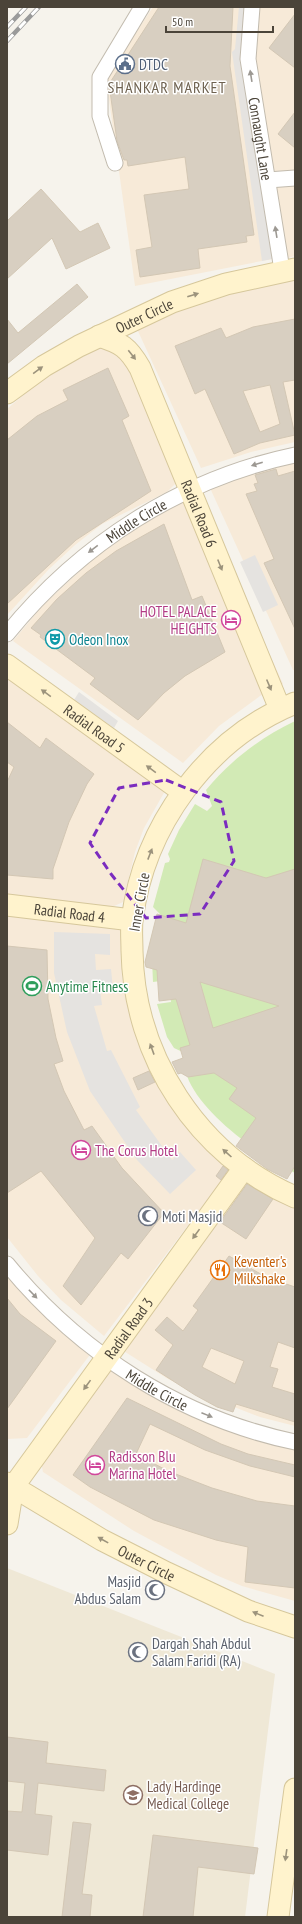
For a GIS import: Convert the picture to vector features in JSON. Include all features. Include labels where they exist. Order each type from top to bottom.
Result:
[{"type":"street","points":[[115,163],[100,116],[100,77],[142,7]]},
{"type":"street","name":"Connaught Lane","points":[[252,7],[248,59],[268,180],[289,269]]},
{"type":"street","points":[[268,180],[295,178]]},
{"type":"street","name":"Outer Circle","points":[[7,393],[44,366],[99,336],[172,302],[226,284],[289,269]]},
{"type":"street","name":"Radial Road 6","points":[[99,336],[117,342],[125,347],[136,360],[190,489],[287,706]]},
{"type":"street","name":"Middle Circle","points":[[7,634],[25,612],[54,582],[85,554],[137,518],[190,489],[231,472],[295,455]]},
{"type":"street","name":"Radial Road 5","points":[[7,665],[183,792]]},
{"type":"street","name":"Inner Circle","points":[[287,706],[244,731],[227,745],[204,767],[183,792],[168,815],[145,866],[132,920],[134,984],[141,1019],[155,1058],[168,1084],[199,1128],[244,1168],[277,1189],[295,1197]]},
{"type":"street","name":"Radial Road 4","points":[[7,905],[86,913],[132,920]]},
{"type":"street","name":"Radial Road 3","points":[[10,1485],[106,1358],[244,1168]]},
{"type":"street","name":"Middle Circle","points":[[7,1264],[52,1313],[76,1335],[106,1358],[149,1386],[200,1412],[253,1432],[295,1442]]},
{"type":"street","points":[[7,1524],[10,1485]]},
{"type":"street","name":"Outer Circle","points":[[10,1485],[102,1540],[160,1569],[248,1610],[295,1627]]},
{"type":"street","points":[[278,1917],[295,1788]]},
{"type":"highlighted area","points":[[166,780],[221,802],[234,861],[200,914],[146,918],[111,874],[90,843],[119,788]]},
{"type":"shaded area","points":[[153,7],[247,7],[242,64],[272,259],[135,286],[106,78]]},
{"type":"shaded area","points":[[239,7],[247,7],[242,64],[272,259],[262,261],[232,52],[235,49]]},
{"type":"shaded area","points":[[259,7],[295,7],[295,256],[288,258],[255,65],[255,23]]},
{"type":"shaded area","points":[[295,277],[295,442],[251,452],[201,468],[137,329],[142,317]]},
{"type":"shaded area","points":[[102,347],[125,355],[182,477],[167,492],[102,524],[75,545],[49,569],[7,615],[7,409],[40,381],[88,350]]},
{"type":"shaded area","points":[[295,461],[295,670],[293,670],[210,488],[238,477]]},
{"type":"shaded area","points":[[198,494],[283,684],[260,696],[219,726],[183,763],[13,641],[44,604],[93,559],[148,520]]},
{"type":"shaded area","points":[[255,555],[278,605],[263,612],[240,562]]},
{"type":"shaded area","points":[[7,677],[165,791],[144,828],[135,852],[123,902],[112,907],[7,894]]},
{"type":"shaded area","points":[[79,692],[118,721],[114,728],[74,700]]},
{"type":"shaded area","points":[[7,912],[121,925],[122,978],[127,1003],[142,1052],[165,1097],[180,1118],[196,1138],[230,1170],[104,1336],[61,1300],[38,1276],[7,1237]]},
{"type":"shaded area","points":[[54,932],[110,934],[110,955],[95,954],[96,970],[111,969],[113,989],[100,990],[102,1005],[94,1006],[107,1051],[111,1050],[140,1107],[136,1110],[172,1160],[180,1152],[196,1170],[170,1194],[137,1160],[90,1091],[67,1032],[54,973]]},
{"type":"shaded area","points":[[255,1187],[295,1208],[295,1426],[260,1417],[198,1393],[168,1379],[122,1350],[238,1188]]},
{"type":"shaded area","points":[[7,1271],[92,1352],[27,1438],[7,1439]]},
{"type":"shaded area","points":[[110,1367],[295,1449],[295,1601],[242,1586],[216,1575],[134,1531],[43,1472],[41,1462]]},
{"type":"shaded area","name":"Lady Hardinge Medical College","points":[[7,1568],[275,1674],[245,1917],[7,1917]]},
{"type":"green space","points":[[295,721],[295,1173],[266,1157],[235,1134],[197,1095],[188,1078],[187,1054],[174,1048],[167,1037],[157,1004],[171,1002],[168,980],[153,982],[151,936],[161,931],[164,918],[153,907],[165,863],[169,862],[170,859],[168,854],[179,830],[195,804],[207,811],[212,806],[206,790],[216,779],[236,759],[258,742]]},
{"type":"building","points":[[159,7],[233,7],[230,66],[254,235],[246,236],[247,242],[198,249],[200,268],[140,277],[136,250],[152,247],[144,195],[189,189],[185,157],[128,166],[127,160],[124,160],[117,141],[109,84]]},
{"type":"building","points":[[295,14],[295,68],[269,48]]},
{"type":"building","points":[[295,112],[295,148],[278,134]]},
{"type":"building","points":[[41,189],[80,232],[98,223],[110,248],[66,269],[52,238],[7,279],[7,221]]},
{"type":"building","points":[[77,284],[88,297],[7,364],[7,319],[18,333]]},
{"type":"building","points":[[295,319],[295,380],[283,382],[295,435],[260,443],[234,454],[205,389],[195,394],[175,346],[221,328],[226,338],[253,327]],"holes":[[[270,385],[280,424],[260,432],[243,391]]]},
{"type":"building","points":[[108,368],[129,416],[122,420],[151,491],[76,540],[7,604],[7,440],[37,416],[68,400],[63,390]]},
{"type":"building","points":[[276,469],[278,476],[295,471],[295,629],[264,563],[274,559],[246,494],[257,491],[254,484],[258,483],[255,475]]},
{"type":"building","points":[[164,524],[192,600],[202,596],[225,652],[185,676],[164,693],[138,720],[90,684],[95,678],[40,637],[41,635],[31,628],[57,599],[86,573],[116,551]]},
{"type":"building","points":[[7,722],[40,748],[46,738],[94,774],[87,784],[69,822],[53,869],[53,879],[7,875],[7,782],[14,767],[7,762]]},
{"type":"building","points":[[203,859],[266,878],[295,869],[295,1166],[287,1179],[267,1169],[236,1146],[256,1118],[229,1099],[237,1088],[214,1073],[188,1077],[181,1073],[178,1074],[172,1062],[183,1058],[180,1048],[190,1045],[176,999],[159,1001],[157,970],[146,967],[145,962],[157,914],[186,923]],"holes":[[[200,982],[279,1006],[213,1028]]]},
{"type":"building","points":[[7,946],[47,950],[48,999],[56,1038],[63,1061],[54,1064],[64,1091],[84,1130],[92,1126],[122,1168],[164,1213],[128,1259],[121,1253],[81,1305],[63,1286],[95,1238],[41,1171],[7,1193]]},
{"type":"building","points":[[149,1071],[155,1082],[138,1090],[133,1078]]},
{"type":"building","points":[[223,1166],[228,1170],[221,1180],[216,1176]]},
{"type":"building","points":[[247,1184],[273,1199],[246,1239],[220,1222]]},
{"type":"building","points":[[229,1256],[266,1277],[295,1287],[295,1348],[278,1342],[270,1367],[278,1369],[272,1387],[295,1394],[295,1422],[236,1404],[233,1412],[217,1407],[156,1370],[173,1345],[155,1330],[167,1317],[183,1331],[198,1310],[193,1306]],"holes":[[[211,1348],[244,1361],[235,1384],[202,1367]]]},
{"type":"building","points":[[7,1298],[20,1314],[56,1341],[7,1409]]},
{"type":"building","points":[[127,1398],[221,1444],[248,1454],[295,1465],[295,1477],[250,1466],[205,1450],[150,1424],[136,1454],[168,1471],[212,1488],[257,1501],[295,1506],[295,1588],[245,1582],[248,1547],[216,1540],[154,1520],[90,1487],[73,1475]]},
{"type":"building","points":[[7,1737],[48,1742],[46,1763],[106,1770],[104,1791],[38,1783],[35,1814],[52,1816],[48,1855],[7,1850],[7,1811],[22,1812],[25,1783],[7,1781]]},
{"type":"building","points":[[73,1822],[91,1824],[82,1894],[92,1895],[90,1917],[62,1917]]},
{"type":"building","points":[[153,1835],[258,1848],[254,1874],[198,1867],[193,1917],[143,1917]]},
{"type":"railway","points":[[7,27],[26,7]]},
{"type":"railway","points":[[7,41],[39,7]]},
{"type":"place","name":"DTDC","points":[[125,64]]},
{"type":"place","name":"HOTEL PALACE HEIGHTS","points":[[231,620]]},
{"type":"place","name":"Odeon Inox","points":[[55,639]]},
{"type":"place","name":"Anytime Fitness","points":[[32,986]]},
{"type":"place","name":"The Corus Hotel","points":[[81,1150]]},
{"type":"place","name":"Moti Masjid","points":[[148,1216]]},
{"type":"place","name":"Keventer's Milkshake","points":[[220,1270]]},
{"type":"place","name":"Radisson Blu Marina Hotel","points":[[95,1465]]},
{"type":"place","name":"Masjid Abdus Salam","points":[[155,1590]]},
{"type":"place","name":"Dargah Shah Abdul Salam Faridi (RA)","points":[[138,1652]]},
{"type":"place","name":"Lady Hardinge Medical College","points":[[133,1795]]},
{"type":"district","name":"SHANKAR MARKET","points":[[167,87]]}]
